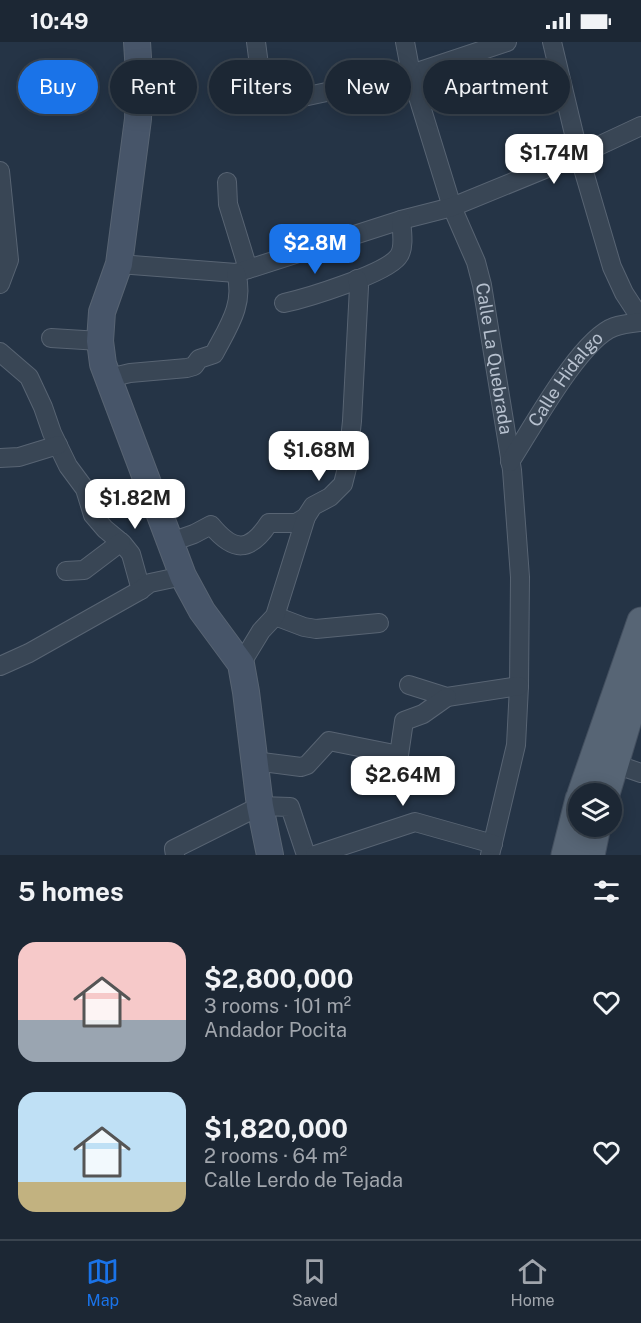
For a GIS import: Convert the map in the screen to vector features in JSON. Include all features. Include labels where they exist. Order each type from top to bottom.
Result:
[{"type":"main road","points":[[585,783],[641,621]]},
{"type":"main road","points":[[609,783],[641,676]]},
{"type":"main road","points":[[565,855],[570,837]]},
{"type":"main road","points":[[591,855],[595,837]]},
{"type":"street","points":[[137,42],[138,119],[119,264],[102,312],[100,341],[103,364],[183,576],[202,611],[241,664],[260,806],[270,855]]},
{"type":"street","points":[[256,42],[263,96],[268,102],[275,103],[325,92]]},
{"type":"street","name":"Calle La Quebrada","points":[[405,42],[408,60]]},
{"type":"street","points":[[411,74],[507,42]]},
{"type":"street","name":"Calle Hidalgo","points":[[510,462],[579,355],[595,338],[613,327],[641,321],[612,267],[579,155],[552,42]]},
{"type":"street","name":"Calle La Quebrada","points":[[411,74],[452,207],[476,262],[482,285],[510,462],[520,577],[519,686],[516,745],[491,850]]},
{"type":"street","points":[[119,264],[242,271],[401,220],[452,207],[579,155],[641,126]]},
{"type":"street","points":[[0,171],[3,218],[9,249],[9,260],[0,284]]},
{"type":"street","points":[[109,378],[130,373],[187,368],[194,366],[199,359],[214,354],[234,319],[242,271],[228,204],[227,182]]},
{"type":"street","points":[[284,303],[357,279],[393,262],[400,256],[403,234],[401,220]]},
{"type":"street","points":[[241,664],[261,631],[275,616],[306,517],[313,506],[330,497],[343,484],[352,421],[359,287],[357,279]]},
{"type":"street","points":[[51,338],[100,341]]},
{"type":"street","points":[[0,352],[29,377],[68,466],[85,489],[93,515],[131,554],[141,590]]},
{"type":"street","points":[[0,458],[19,457],[58,445]]},
{"type":"street","points":[[171,542],[212,525],[221,537],[234,545],[244,546],[260,537],[269,523],[296,523],[306,517]]},
{"type":"street","points":[[66,571],[84,570],[121,542]]},
{"type":"street","points":[[0,666],[29,653],[150,583],[183,576]]},
{"type":"street","points":[[275,616],[316,629],[379,623]]},
{"type":"street","points":[[409,685],[447,698]]},
{"type":"street","points":[[254,761],[301,767],[307,765],[329,741],[399,755],[404,722],[423,714],[447,698],[519,686]]},
{"type":"street","points":[[615,764],[641,773]]},
{"type":"street","points":[[175,855],[174,849],[260,806],[290,807],[306,855]]},
{"type":"street","points":[[315,855],[414,822],[491,850]]}]
